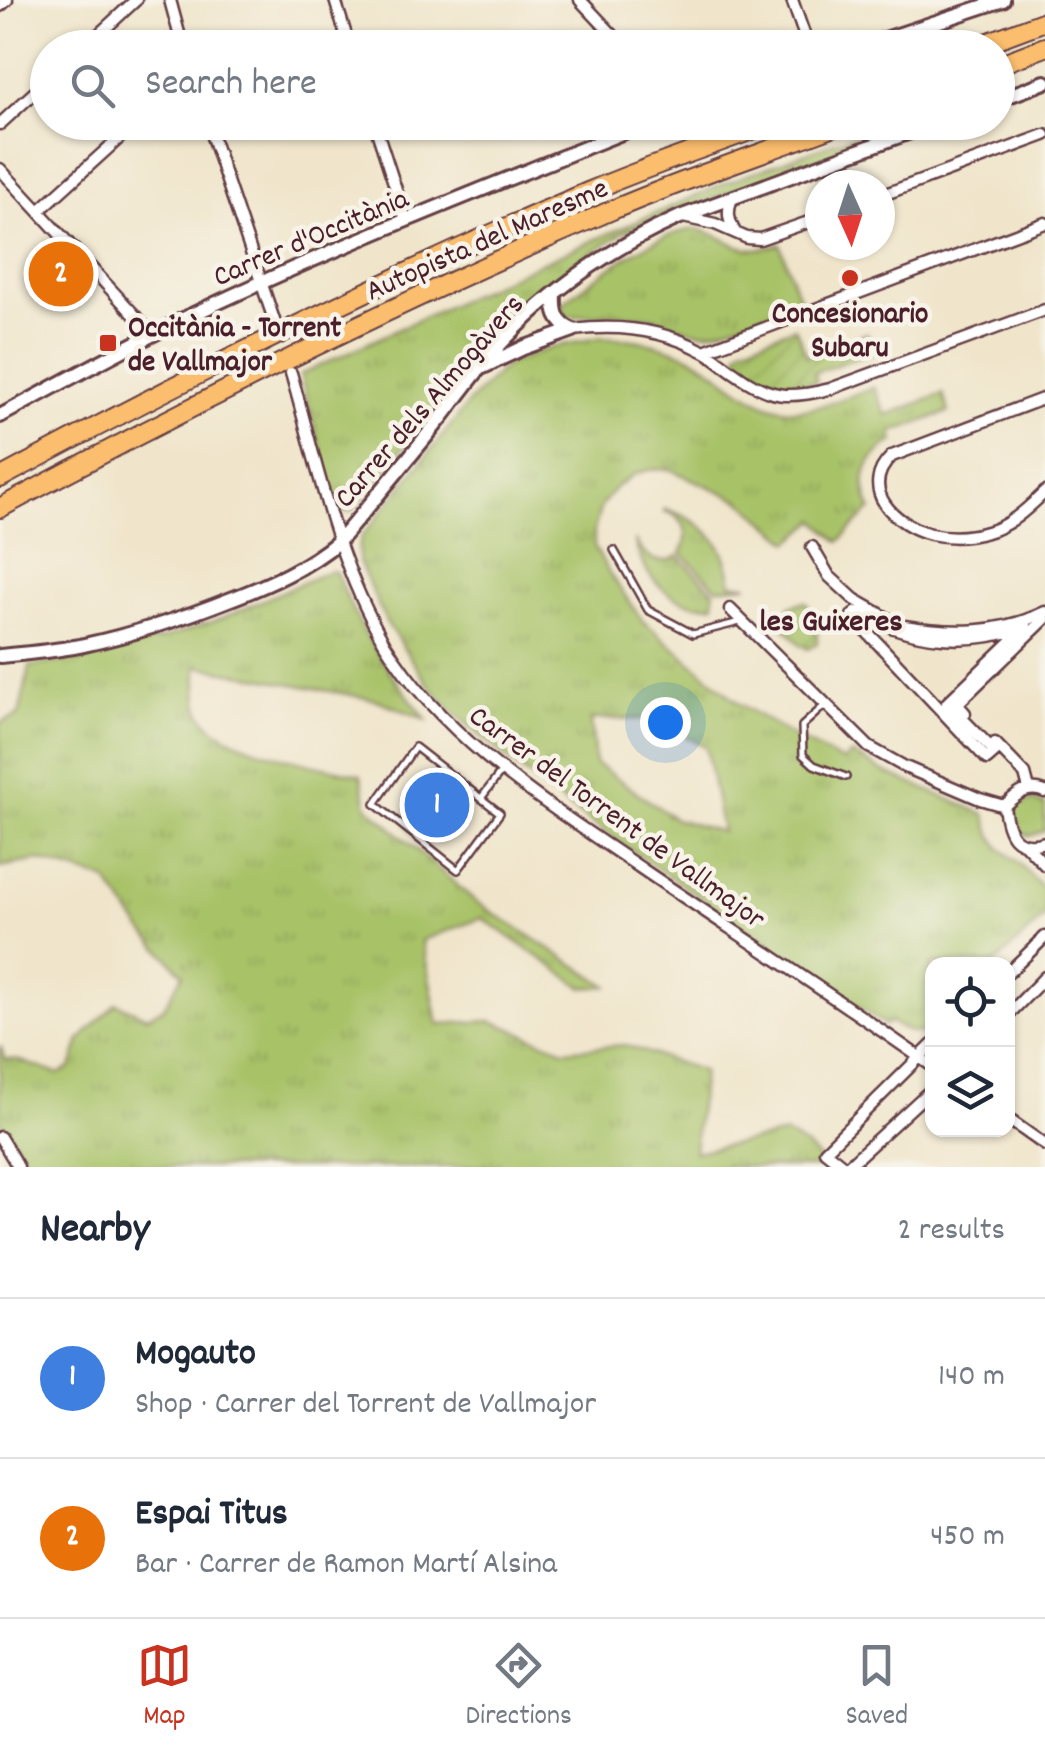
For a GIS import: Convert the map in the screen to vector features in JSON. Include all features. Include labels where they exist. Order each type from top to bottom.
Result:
[{"type":"highway","points":[[1015,32],[1045,20]]},
{"type":"highway","points":[[1015,58],[1045,47]]},
{"type":"highway","name":"Autopista del Maresme","points":[[0,478],[139,403],[388,281],[590,191],[725,140]]},
{"type":"highway","name":"Autopista del Maresme","points":[[0,508],[150,428],[402,304],[613,210],[798,140]]},
{"type":"street","points":[[0,6],[6,0]]},
{"type":"street","points":[[104,30],[136,0]]},
{"type":"street","points":[[170,0],[179,30]]},
{"type":"street","points":[[335,0],[344,30]]},
{"type":"street","points":[[580,0],[608,30]]},
{"type":"street","points":[[792,0],[803,30]]},
{"type":"street","points":[[912,30],[1002,0]]},
{"type":"street","points":[[1015,93],[1045,82]]},
{"type":"street","points":[[0,124],[30,96]]},
{"type":"street","points":[[895,190],[1045,135]]},
{"type":"street","points":[[39,211],[118,140]]},
{"type":"street","points":[[213,140],[274,320]]},
{"type":"street","points":[[380,140],[406,220]]},
{"type":"street","name":"Carrer d'Occitània","points":[[0,416],[152,334],[260,283],[604,140]]},
{"type":"street","name":"Carrer dels Almogàvers","points":[[0,656],[80,646],[187,617],[275,582],[320,558],[339,542],[515,329],[600,259],[680,217],[888,140]]},
{"type":"street","points":[[0,169],[152,334]]},
{"type":"street","points":[[732,198],[728,208],[735,233]]},
{"type":"street","points":[[680,217],[760,239],[805,223]]},
{"type":"street","points":[[704,351],[1045,222]]},
{"type":"street","points":[[555,294],[556,315],[563,326],[573,330]]},
{"type":"street","points":[[481,368],[573,330],[627,328],[657,332],[704,351],[760,390],[785,396],[804,395],[1045,310]]},
{"type":"street","name":"Carrer del Torrent de Vallmajor","points":[[291,373],[339,542],[363,601],[385,643],[439,716],[573,822],[925,1061]]},
{"type":"street","points":[[1045,398],[892,456],[882,465],[877,480],[884,504],[904,523],[931,534],[962,536],[990,532],[1015,519],[1045,492]]},
{"type":"street","points":[[812,548],[829,576],[854,598],[903,626],[970,632],[1045,616]]},
{"type":"street","points":[[730,609],[869,747],[905,767],[1004,806]]},
{"type":"street","points":[[857,612],[894,629],[935,638],[978,639],[1026,627],[947,703],[995,752],[988,759],[852,616],[857,612]]},
{"type":"street","points":[[1029,789],[1025,774],[957,704],[1045,616]]},
{"type":"street","points":[[1004,806],[1016,794],[1029,789],[1045,792]]},
{"type":"street","points":[[1004,806],[1008,829],[1018,841],[1036,845],[1045,842]]},
{"type":"street","points":[[1026,844],[1045,865]]},
{"type":"street","points":[[1015,966],[1045,937]]},
{"type":"street","points":[[1015,1008],[1045,977]]},
{"type":"street","points":[[925,1094],[846,1167],[825,1151],[930,1047]]},
{"type":"street","points":[[1015,1124],[1045,1145]]},
{"type":"street","points":[[0,1137],[18,1167]]},
{"type":"lane","points":[[614,550],[648,610],[693,634],[743,622]]},
{"type":"lane","points":[[826,705],[802,726],[803,755],[814,765],[846,777]]},
{"type":"lane","points":[[415,747],[482,796],[500,815],[458,870],[375,804],[415,747]]},
{"type":"lane","points":[[482,796],[503,769]]},
{"type":"green space","points":[[840,140],[870,140],[624,232],[573,265],[519,309],[352,511],[343,512],[337,507],[300,375],[534,266],[728,182]]},
{"type":"green space","points":[[696,229],[744,248],[780,244],[800,301],[702,332],[646,317],[571,317],[563,311],[566,300],[627,257],[679,232]]},
{"type":"green space","points":[[795,327],[807,356],[867,333],[874,352],[814,373],[817,381],[794,384],[764,377],[738,357],[743,347]]},
{"type":"green space","points":[[601,337],[636,340],[680,352],[764,404],[778,408],[823,405],[874,387],[886,415],[943,394],[949,412],[892,432],[894,441],[877,454],[867,469],[865,487],[871,509],[839,542],[816,520],[790,542],[740,500],[669,469],[635,474],[616,487],[601,506],[594,531],[594,546],[643,621],[740,704],[842,761],[852,754],[886,773],[985,814],[1001,849],[1045,891],[1045,916],[1002,957],[925,957],[925,1030],[911,1032],[889,1021],[885,1025],[572,809],[453,712],[428,684],[386,622],[359,562],[362,536],[471,400],[506,365],[549,348]],"holes":[[[591,719],[651,719],[706,747],[722,832],[675,819],[595,763]]]},
{"type":"green space","points":[[665,509],[691,519],[711,535],[725,556],[731,583],[748,585],[717,588],[681,553],[686,539],[684,527]]},
{"type":"green space","points":[[635,540],[652,559],[664,561],[678,556],[714,591],[714,604],[686,602],[662,588],[645,566]]},
{"type":"green space","points":[[329,571],[336,572],[375,650],[427,720],[377,700],[197,666],[201,713],[211,726],[249,747],[361,775],[367,806],[475,901],[608,986],[584,988],[482,918],[422,940],[438,1024],[492,1021],[564,1050],[625,1045],[703,1071],[694,1152],[786,1134],[828,1167],[28,1167],[0,1122],[0,1045],[5,1059],[58,1074],[71,1068],[80,1040],[116,1003],[147,1017],[164,1007],[183,974],[142,930],[106,880],[39,860],[0,867],[0,723],[19,715],[30,666],[165,638],[223,618]]},
{"type":"green space","points":[[806,602],[817,623],[817,643],[808,649],[782,625],[790,606]]},
{"type":"green space","points":[[1031,800],[1045,805],[1045,831],[1030,836],[1021,832],[1014,818],[1017,807]]},
{"type":"place","name":"Espai Titus","points":[[61,274]]},
{"type":"place","name":"Concesionario Subaru","points":[[850,278]]},
{"type":"place","name":"Occitània - Torrent de Vallmajor","points":[[108,343]]},
{"type":"place","name":"Mogauto","points":[[437,805]]},
{"type":"district","name":"les Guixeres","points":[[831,619]]}]
